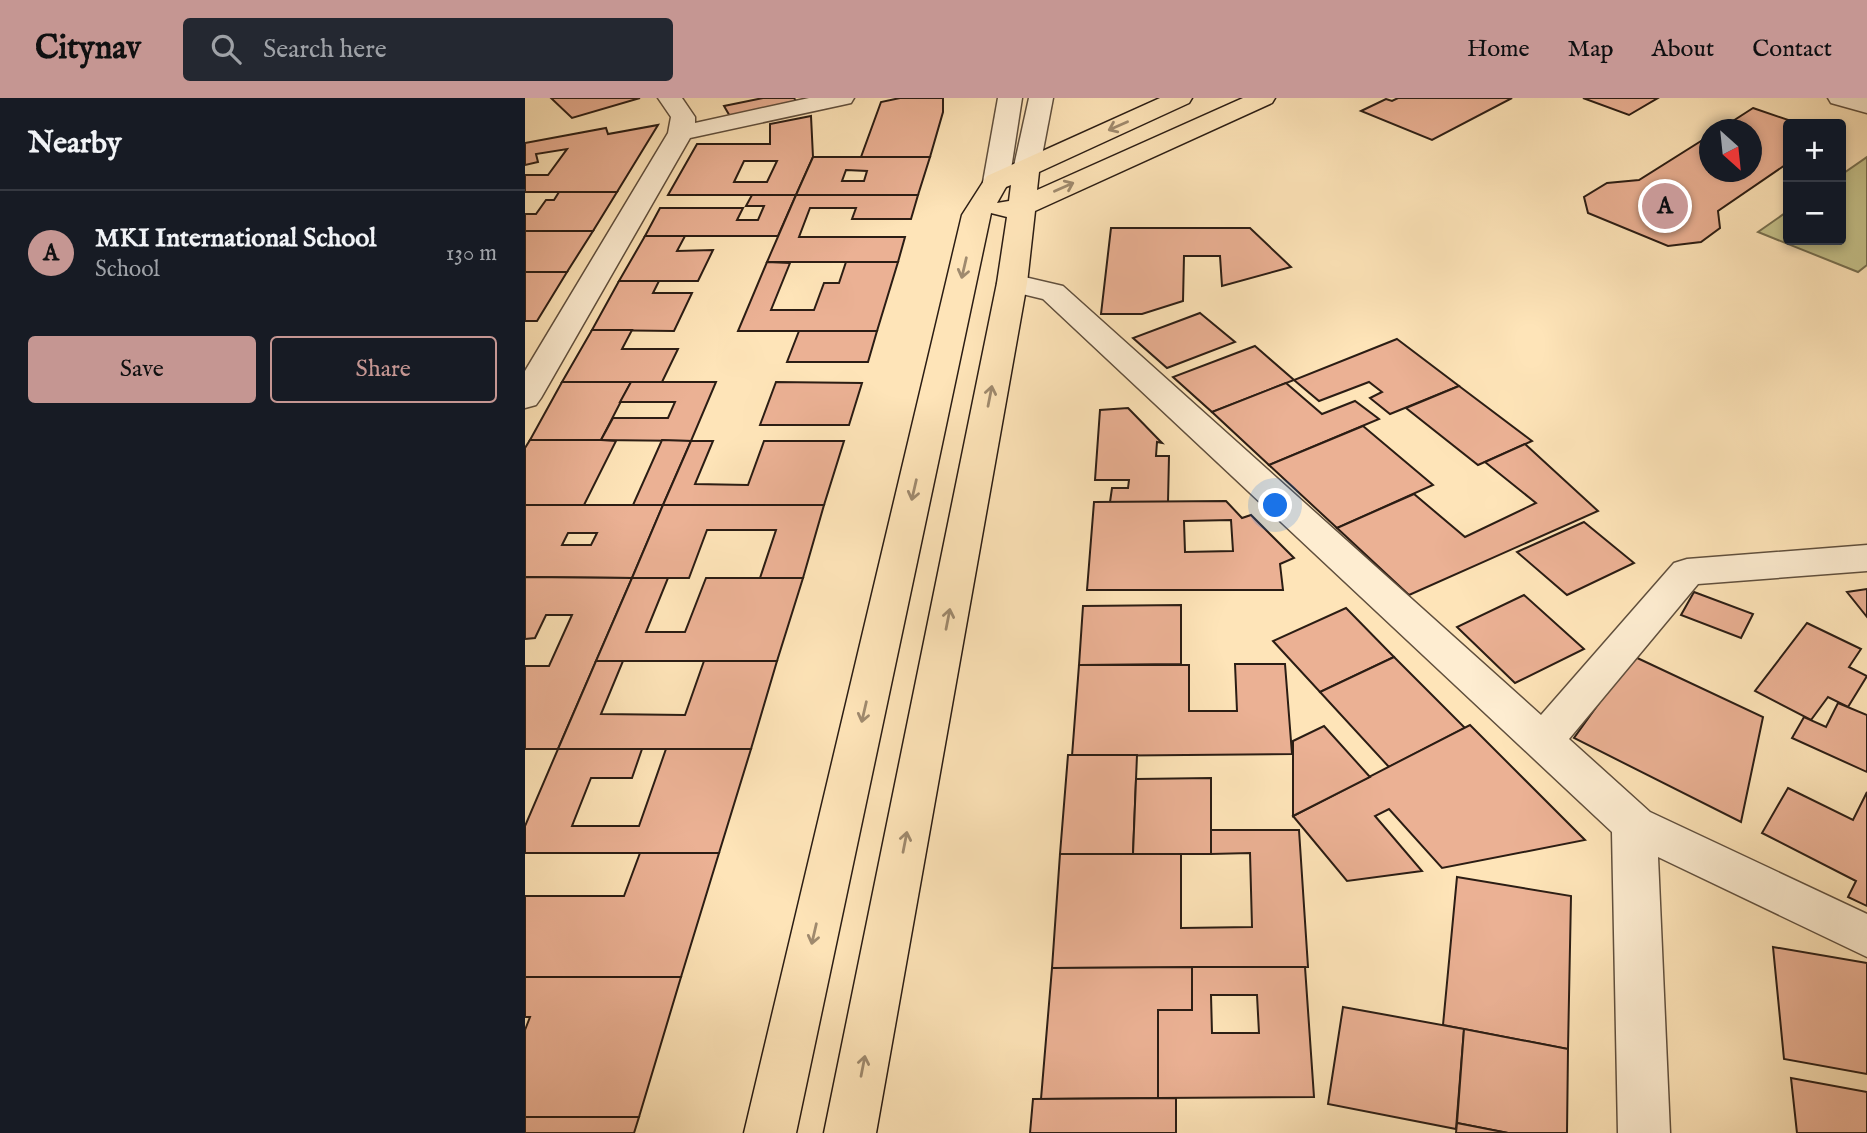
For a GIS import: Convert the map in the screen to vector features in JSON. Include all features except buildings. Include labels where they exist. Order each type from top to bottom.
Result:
[{"type":"main road","points":[[770,1133],[1005,192],[1181,98]]},
{"type":"main road","points":[[1005,192],[1263,98]]},
{"type":"main road","points":[[850,1133],[1012,283],[1005,192]]},
{"type":"street","points":[[525,398],[681,132],[683,117],[670,98]]},
{"type":"street","points":[[681,132],[842,98]]},
{"type":"street","points":[[1005,192],[1010,98]]},
{"type":"street","points":[[1005,192],[1041,98]]},
{"type":"street","points":[[1012,283],[1053,292],[1635,825],[1867,936]]},
{"type":"street","points":[[1543,741],[1687,572],[1867,558]]},
{"type":"street","points":[[1635,825],[1643,1133]]},
{"type":"shaded area","points":[[1867,157],[1867,265],[1858,272],[1790,245],[1846,245],[1846,172]]},
{"type":"shaded area","points":[[1783,214],[1783,242],[1758,232]]},
{"type":"place","name":"MKI International School","points":[[1665,206]]}]
